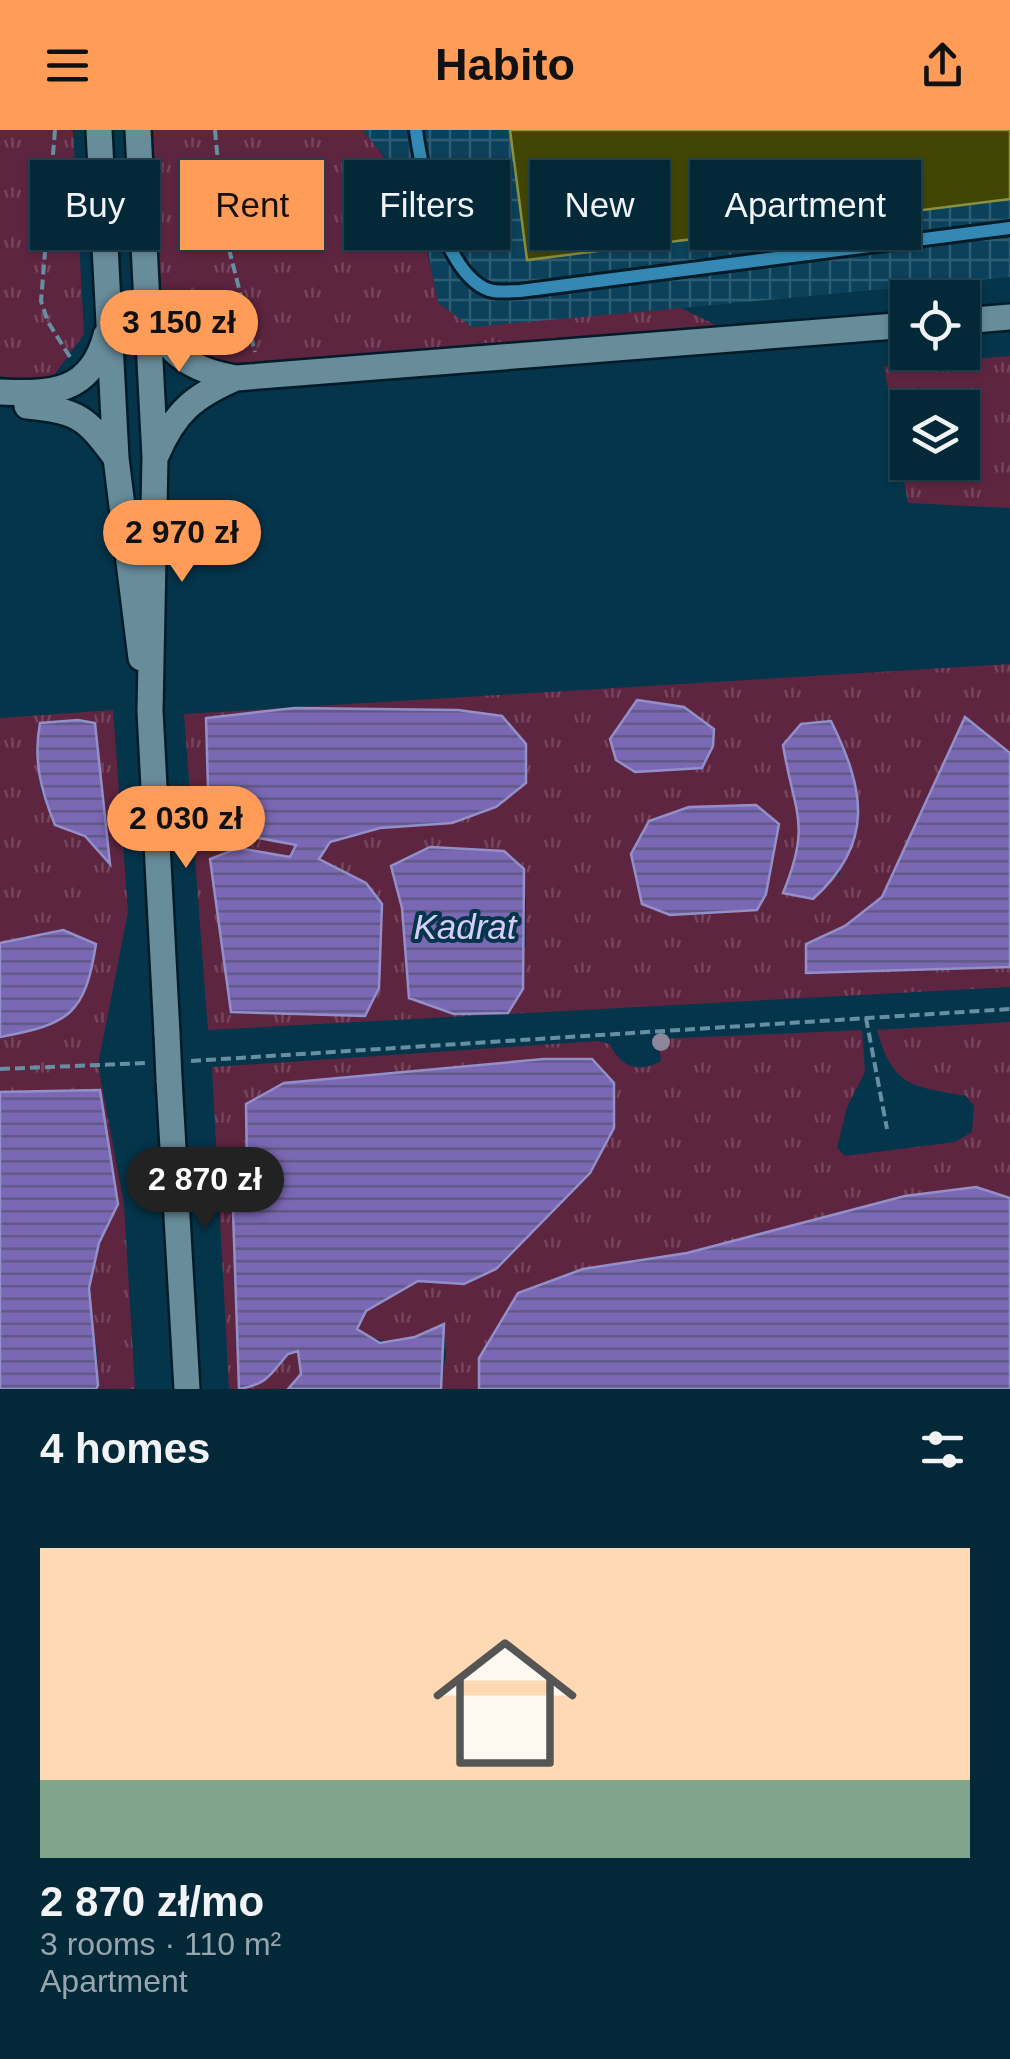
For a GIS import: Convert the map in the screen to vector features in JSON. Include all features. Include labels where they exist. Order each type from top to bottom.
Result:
[{"type":"main road","points":[[99,130],[116,458],[130,596],[150,711]]},
{"type":"main road","points":[[138,130],[155,457],[150,711],[166,1068],[187,1389]]},
{"type":"main road","points":[[147,296],[156,326],[176,357],[213,374],[248,377],[890,326]]},
{"type":"main road","points":[[980,320],[1010,317]]},
{"type":"main road","points":[[0,392],[50,394],[73,384],[96,361],[108,326]]},
{"type":"main road","points":[[155,457],[181,408],[200,394],[248,377]]},
{"type":"main road","points":[[0,405],[73,412],[89,423],[116,458]]},
{"type":"lane","points":[[416,130],[422,176],[434,207],[462,267],[488,290],[520,291],[1010,228]]},
{"type":"path","points":[[55,130],[41,301],[48,322],[74,362]]},
{"type":"path","points":[[214,130],[224,228],[248,377]]},
{"type":"path","points":[[0,1069],[166,1068],[1010,1009]]},
{"type":"path","points":[[866,1018],[887,1129]]},
{"type":"shaded area","points":[[362,130],[1010,130],[1010,277],[890,280],[890,288],[472,328],[438,303],[428,250],[510,250],[510,160],[388,160]]},
{"type":"green space","points":[[0,130],[73,130],[75,160],[30,160],[30,250],[79,250],[84,334],[55,374],[30,382],[0,376]]},
{"type":"green space","points":[[153,130],[362,130],[386,160],[344,160],[344,250],[427,250],[438,303],[472,327],[681,308],[722,328],[220,364],[183,340],[167,319],[156,256],[156,250],[160,250],[160,160],[154,160]]},
{"type":"green space","points":[[1010,356],[1010,508],[908,503],[904,480],[980,480],[980,390],[890,390],[890,400],[884,366],[890,366],[890,370],[980,370],[980,358]]},
{"type":"green space","points":[[1010,664],[1010,753],[966,717],[882,897],[845,926],[806,945],[807,973],[1010,967],[1010,987],[208,1030],[184,714]],"holes":[[[295,708],[459,710],[502,716],[452,823],[380,828],[330,842],[319,859],[344,871],[269,1011],[231,1011],[238,848],[290,857],[296,845],[261,838],[206,718]],[[788,778],[841,874],[783,893],[799,836],[797,809]],[[430,847],[504,851],[526,899],[526,947],[407,985],[402,908],[391,866]]]},
{"type":"green space","points":[[113,710],[128,912],[98,1065],[124,1204],[135,1389],[96,1389],[98,1363],[89,1299],[90,1275],[99,1244],[118,1204],[49,1090],[0,1092],[0,1037],[45,1028],[26,936],[0,943],[0,718]],"holes":[[[36,745],[109,862],[85,836],[55,825],[41,791]]]},
{"type":"green space","points":[[1010,1022],[1010,1198],[976,1187],[905,1196],[687,1253],[583,1269],[479,1358],[479,1389],[441,1389],[446,1354],[443,1325],[390,1341],[356,1330],[366,1311],[418,1280],[464,1284],[496,1269],[590,1173],[614,1083],[592,1059],[544,1059],[247,1169],[260,1200],[233,1212],[239,1389],[229,1389],[212,1067],[598,1041],[610,1044],[625,1063],[645,1067],[661,1061],[658,1039],[862,1030],[865,1072],[847,1107],[837,1148],[845,1156],[955,1142],[972,1132],[974,1106],[966,1096],[907,1081],[890,1063],[877,1030]]},
{"type":"green space","points":[[299,1350],[301,1374],[289,1389],[242,1389],[260,1381],[284,1358]]},
{"type":"water","points":[[637,700],[684,707],[714,729],[713,746],[702,768],[635,772],[616,760],[610,739]]},
{"type":"water","points":[[295,708],[458,710],[502,716],[526,744],[526,783],[496,807],[452,823],[380,828],[330,842],[319,859],[366,883],[382,904],[379,988],[365,1016],[231,1012],[210,859],[238,848],[290,857],[296,845],[232,833],[209,823],[206,718]]},
{"type":"water","points":[[965,717],[1010,753],[1010,967],[806,973],[806,944],[845,926],[882,897]]},
{"type":"water","points":[[831,721],[851,770],[858,815],[847,857],[813,899],[783,893],[799,833],[783,745],[801,724]]},
{"type":"water","points":[[40,723],[95,723],[110,864],[85,836],[55,825],[42,788],[37,750]]},
{"type":"water","points":[[756,805],[779,824],[766,894],[757,910],[670,915],[642,904],[631,854],[649,821],[689,807]]},
{"type":"water","name":"Kadrat","points":[[430,847],[504,851],[524,869],[523,989],[508,1013],[454,1014],[409,998],[402,908],[391,866]]},
{"type":"water","points":[[63,930],[96,944],[92,968],[79,1001],[58,1021],[0,1037],[0,943]]},
{"type":"water","points":[[544,1059],[592,1059],[614,1083],[614,1128],[590,1173],[496,1269],[464,1284],[418,1281],[366,1311],[357,1329],[380,1343],[415,1337],[444,1324],[441,1389],[288,1389],[301,1374],[298,1351],[288,1354],[263,1381],[239,1389],[233,1211],[260,1200],[247,1169],[246,1104],[284,1083]]},
{"type":"water","points":[[100,1090],[118,1204],[99,1243],[89,1288],[98,1385],[96,1389],[0,1389],[0,1092]]},
{"type":"water","points":[[976,1187],[1010,1198],[1010,1389],[479,1389],[479,1358],[518,1293],[583,1269],[687,1253],[905,1196]]},
{"type":"building","points":[[510,130],[1010,130],[1010,199],[921,210],[921,160],[690,160],[690,239],[670,242],[670,160],[530,160],[530,250],[606,250],[527,260]]}]
